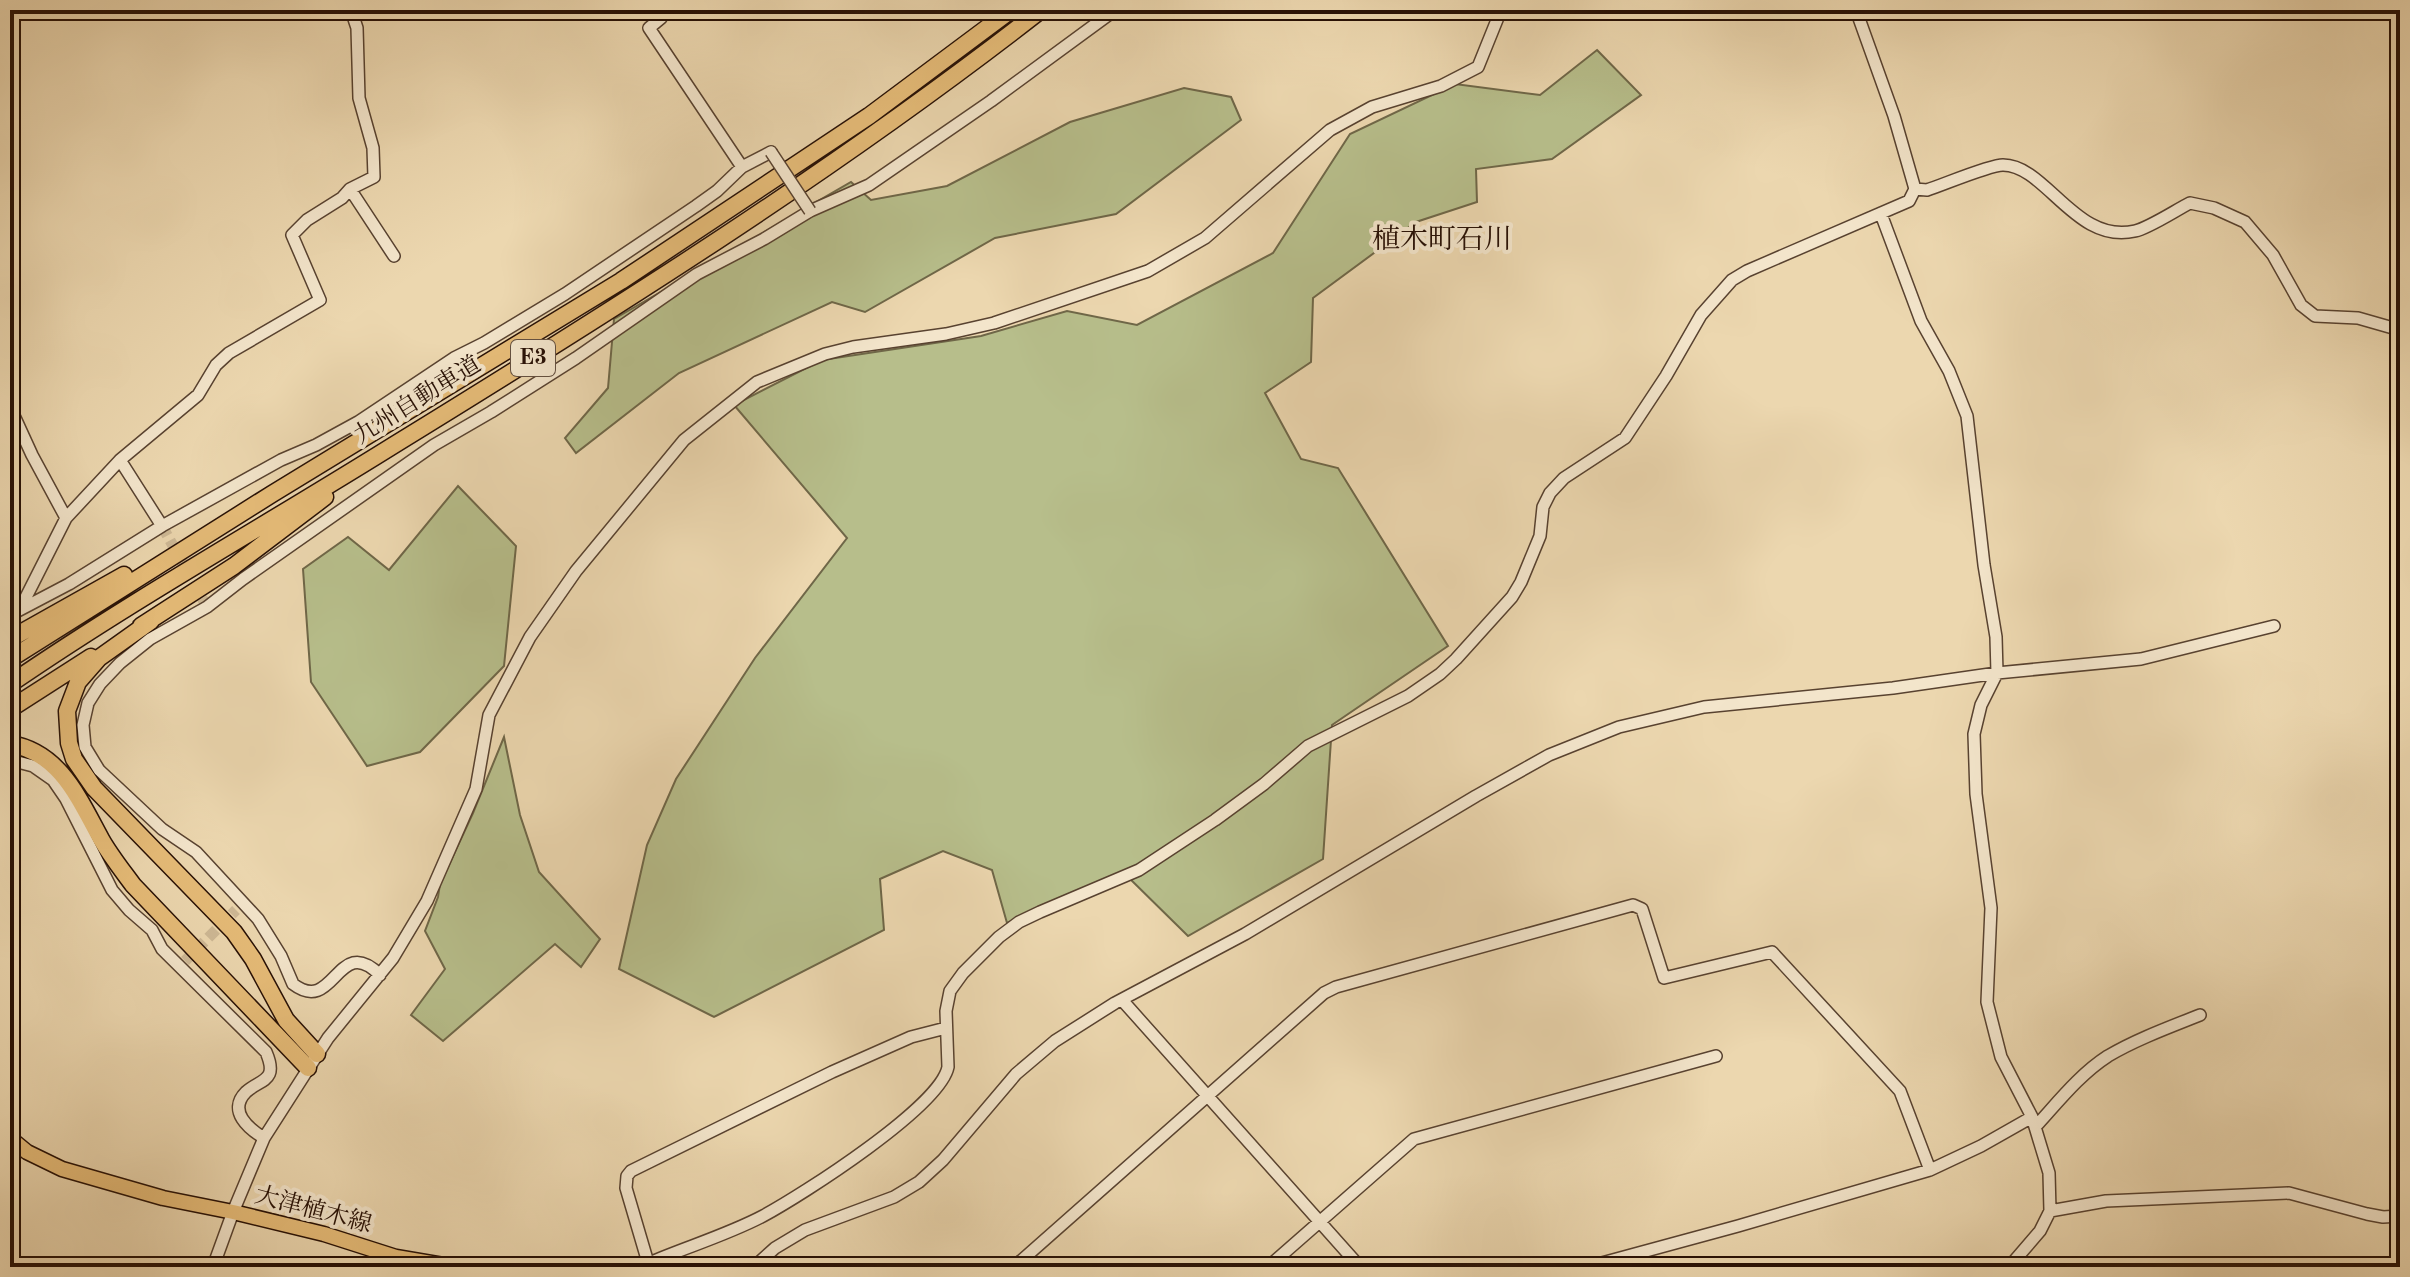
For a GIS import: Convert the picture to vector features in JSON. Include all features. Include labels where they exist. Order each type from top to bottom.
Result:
[{"type":"highway","name":"九州自動車道","points":[[10,659],[272,494],[621,281],[869,116],[1011,10]]},
{"type":"highway","name":"九州自動車道","points":[[10,684],[199,563],[394,446],[830,166],[1041,10]]},
{"type":"highway","points":[[10,709],[234,566],[394,446]]},
{"type":"highway","points":[[10,639],[220,518],[272,494]]},
{"type":"highway","points":[[151,621],[99,658],[78,682],[67,711],[74,759],[94,788],[234,932],[312,1061]]},
{"type":"highway","points":[[10,744],[39,754],[58,769],[75,790],[105,846],[133,885],[312,1061]]},
{"type":"main road","name":"大津植木線","points":[[10,1138],[27,1152],[62,1169],[163,1198],[324,1234],[396,1257],[449,1266],[617,1267]]},
{"type":"street","points":[[15,612],[66,518],[120,460],[198,395],[216,365],[229,353],[320,300],[292,235],[307,220],[342,198],[350,189],[374,177],[373,148],[359,98],[357,28],[351,10]]},
{"type":"street","points":[[666,10],[649,28],[742,167]]},
{"type":"street","points":[[380,975],[370,965],[356,962],[340,969],[326,987],[312,992],[293,984],[281,956],[258,919],[239,906],[196,852],[162,829],[99,770],[85,747],[83,725],[88,703],[100,684],[150,639],[207,607],[434,445],[576,358],[697,274],[810,211],[869,185],[1115,10]]},
{"type":"street","points":[[213,1267],[264,1138],[312,1061],[393,958],[427,901],[476,789],[489,715],[530,637],[576,571],[684,440],[757,382],[825,354],[994,323],[1148,271],[1205,238],[1349,117],[1441,86],[1478,67],[1501,10]]},
{"type":"street","points":[[946,1028],[911,1037],[832,1072],[631,1171],[627,1176],[626,1188],[649,1265],[762,1216],[839,1170],[932,1094],[946,1075],[949,1052],[946,1011],[950,991],[983,952],[1019,922],[1139,870],[1215,820],[1308,746],[1386,708],[1440,674],[1516,589],[1540,536],[1543,507],[1550,493],[1564,478],[1625,438],[1715,296],[1747,271],[1909,201],[1915,189],[1894,116],[1856,10]]},
{"type":"street","points":[[15,612],[69,584],[162,526],[281,460],[358,422],[454,358],[565,294],[717,191],[742,167],[771,152],[810,211]]},
{"type":"street","points":[[1915,189],[1927,190],[2001,165],[2020,168],[2032,175],[2064,206],[2097,227],[2118,232],[2136,231],[2190,203],[2214,208],[2245,222],[2273,255],[2301,305],[2315,316],[2358,318],[2400,330]]},
{"type":"street","points":[[350,189],[394,256]]},
{"type":"street","points":[[1881,214],[1921,321],[1949,371],[1967,416],[1984,565],[1996,637],[1997,673],[1981,705],[1974,734],[1976,794],[1991,908],[1987,1002],[2001,1057],[2034,1122],[2049,1173],[2050,1211],[2040,1231],[2015,1260],[2013,1267]]},
{"type":"street","points":[[10,407],[66,518]]},
{"type":"street","points":[[120,460],[162,526]]},
{"type":"street","points":[[754,1267],[775,1248],[805,1230],[894,1197],[919,1182],[943,1160],[1016,1074],[1055,1041],[1122,1000],[1245,934],[1549,755],[1619,727],[1704,707],[2141,659],[2274,626]]},
{"type":"street","points":[[10,760],[33,766],[53,780],[66,799],[112,890],[152,930],[162,949],[183,964],[266,1052],[271,1065],[267,1079],[245,1093],[239,1107],[243,1123],[264,1138]]},
{"type":"street","points":[[1014,1267],[1324,993],[1336,987],[1633,905],[1642,909],[1664,978],[1772,952],[1900,1091],[1930,1170]]},
{"type":"street","points":[[1122,1000],[1360,1267]]},
{"type":"street","points":[[1587,1267],[1930,1170],[2034,1122],[2085,1074],[2108,1057],[2200,1015]]},
{"type":"street","points":[[1268,1267],[1414,1139],[1716,1056]]},
{"type":"street","points":[[2050,1211],[2106,1201],[2289,1193],[2367,1214],[2400,1216]]},
{"type":"green space","points":[[1597,50],[1641,95],[1552,159],[1476,169],[1477,202],[1416,222],[1313,298],[1311,362],[1265,393],[1301,459],[1338,468],[1448,646],[1332,725],[1323,859],[1188,936],[1124,873],[1007,923],[992,870],[943,851],[880,879],[884,930],[714,1017],[619,969],[647,845],[676,779],[755,658],[847,538],[734,405],[822,360],[981,336],[1067,311],[1137,325],[1273,253],[1350,134],[1455,84],[1540,95]]},
{"type":"green space","points":[[1184,88],[1231,97],[1241,120],[1116,214],[995,238],[865,312],[832,302],[679,373],[576,453],[565,438],[608,388],[614,319],[851,182],[871,200],[947,186],[1070,122]]},
{"type":"green space","points":[[458,486],[516,546],[504,666],[420,752],[367,766],[311,682],[303,569],[348,537],[389,570]]},
{"type":"green space","points":[[504,737],[520,815],[539,872],[600,939],[581,967],[555,944],[443,1041],[411,1015],[445,969],[425,931],[440,884]]},
{"type":"green space","points":[[2109,1257],[2204,1262],[2334,1258],[2361,1267],[2102,1267]]},
{"type":"tunnel","points":[[162,526],[207,607]]},
{"type":"tunnel","points":[[185,961],[236,910]]},
{"type":"district","name":"植木町石川","points":[[1442,241]]}]
